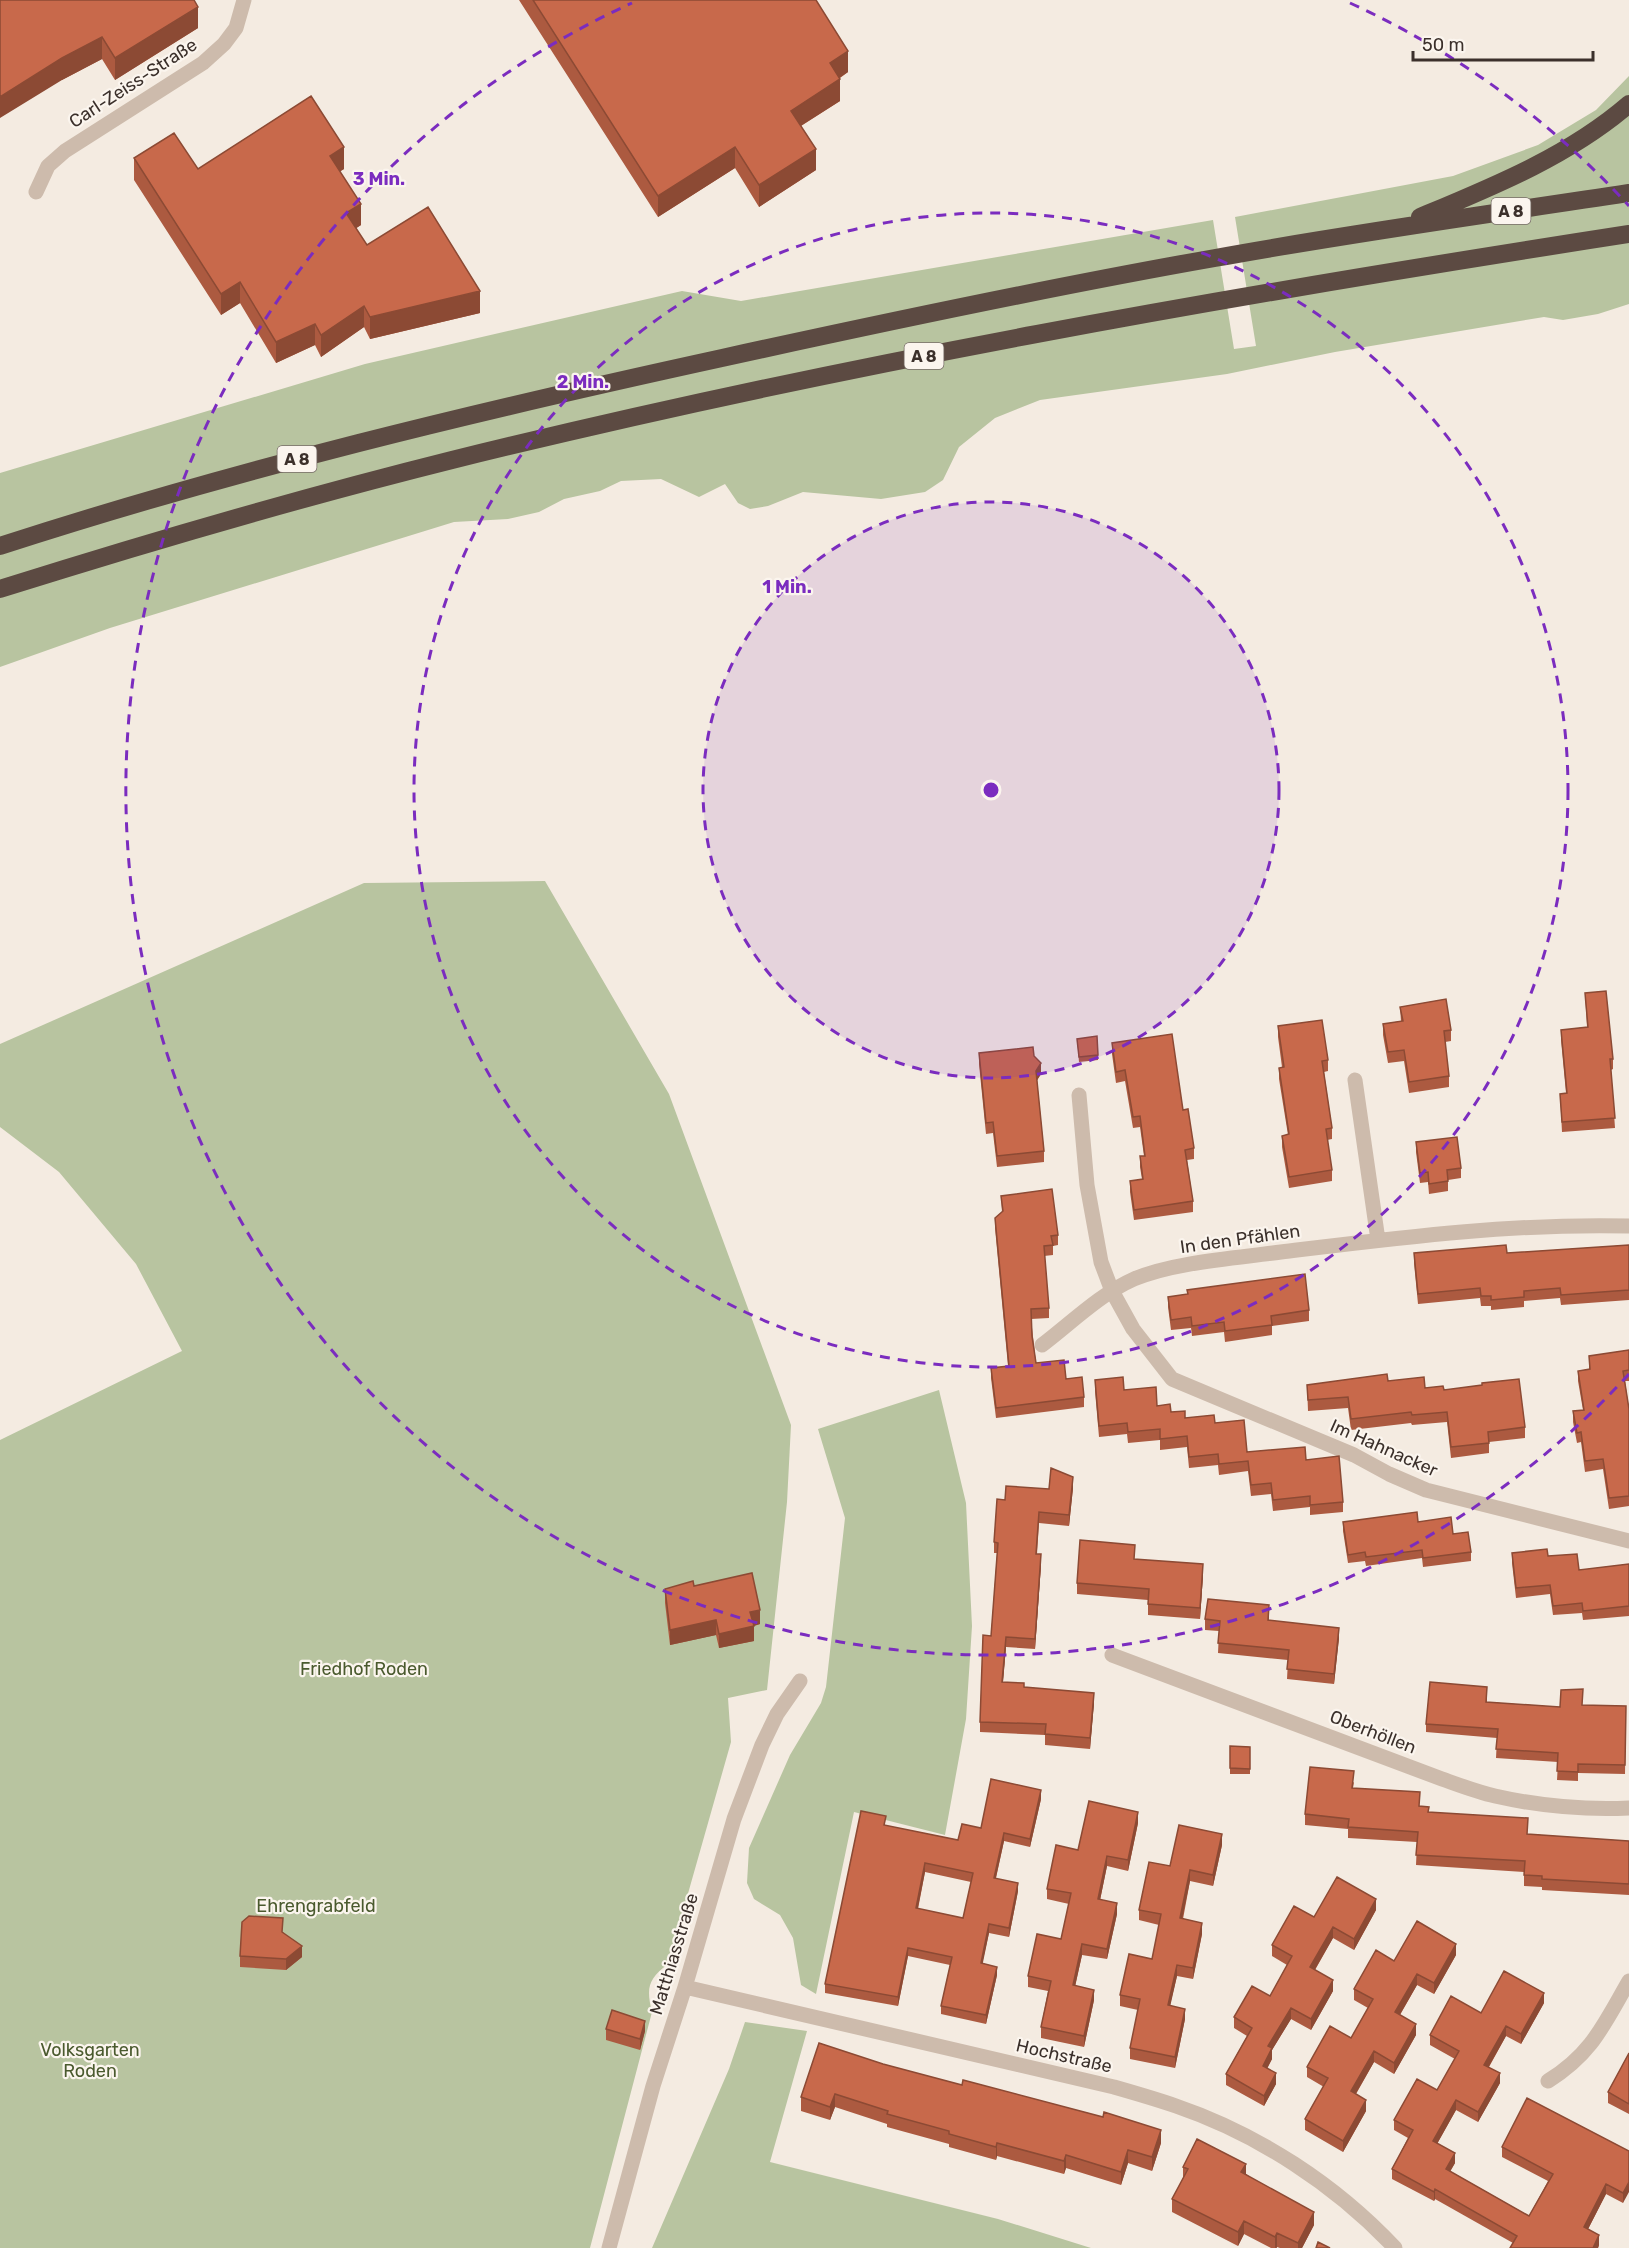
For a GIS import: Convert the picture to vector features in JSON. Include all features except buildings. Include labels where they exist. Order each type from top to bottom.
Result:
[{"type":"highway","points":[[1393,228],[1467,198],[1572,146],[1629,104]]},
{"type":"highway","name":"A 8","points":[[0,546],[229,478],[437,422],[586,387],[920,315],[1213,258],[1393,228],[1629,193]]},
{"type":"highway","name":"A 8","points":[[0,589],[229,520],[416,470],[638,417],[917,357],[1420,266],[1629,234]]},
{"type":"street","name":"Carl-Zeiss-Straße","points":[[36,192],[48,166],[65,151],[203,63],[224,44],[236,28],[244,0]]},
{"type":"street","points":[[1355,1080],[1378,1240]]},
{"type":"street","points":[[1079,1095],[1088,1185],[1101,1262],[1112,1291]]},
{"type":"street","name":"In den Pfählen","points":[[1042,1345],[1112,1291],[1134,1279],[1211,1261],[1378,1240],[1509,1228],[1579,1225],[1629,1226]]},
{"type":"street","name":"Im Hahnacker","points":[[1112,1291],[1133,1329],[1172,1379],[1354,1455],[1426,1490],[1629,1541]]},
{"type":"street","name":"Oberhöllen","points":[[1112,1655],[1493,1796],[1536,1804],[1587,1809],[1629,1808]]},
{"type":"street","name":"Matthiasstraße","points":[[609,2248],[652,2086],[685,1987],[734,1819],[758,1755],[777,1714],[800,1681]]},
{"type":"street","points":[[1548,2081],[1568,2069],[1584,2054],[1629,1981]]},
{"type":"street","name":"Hochstraße","points":[[685,1987],[1114,2087],[1177,2106],[1224,2125],[1297,2167],[1371,2223],[1395,2248]]},
{"type":"green space","points":[[1629,76],[1629,304],[1598,314],[1563,320],[1544,317],[1335,352],[1227,374],[1040,400],[995,418],[959,447],[943,480],[925,492],[881,499],[803,492],[768,506],[750,509],[738,503],[725,484],[699,497],[661,479],[621,481],[600,491],[564,499],[539,512],[508,519],[454,522],[110,628],[0,667],[0,473],[365,364],[682,291],[741,301],[1213,220],[1234,349],[1256,346],[1235,217],[1453,176],[1538,145],[1596,110]]},
{"type":"green space","name":"Friedhof Roden","points":[[545,881],[669,1094],[791,1425],[787,1502],[767,1690],[728,1698],[731,1742],[668,1964],[656,1974],[650,1985],[649,1996],[652,2012],[590,2248],[0,2248],[0,1440],[182,1351],[136,1264],[59,1172],[0,1127],[0,1044],[364,883]]},
{"type":"green space","points":[[939,1390],[966,1503],[972,1626],[966,1719],[945,1835],[854,1812],[816,1994],[801,1985],[793,1938],[780,1915],[754,1899],[747,1883],[749,1848],[790,1755],[821,1703],[826,1687],[845,1518],[818,1429]]},
{"type":"green space","points":[[745,2022],[807,2031],[770,2162],[998,2219],[1091,2248],[652,2248],[729,2069]]},
{"type":"park label","name":"Ehrengrabfeld","points":[[316,1906]]},
{"type":"park label","name":"Volksgarten Roden","points":[[90,2060]]}]
